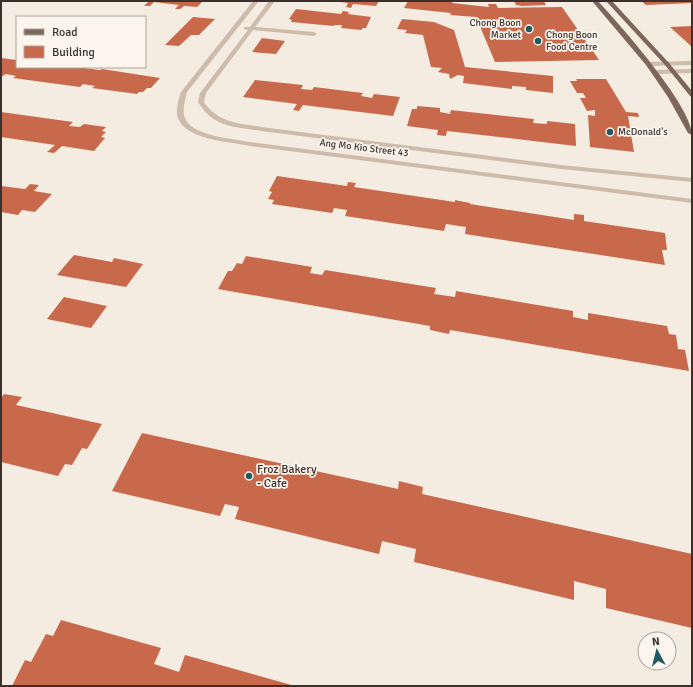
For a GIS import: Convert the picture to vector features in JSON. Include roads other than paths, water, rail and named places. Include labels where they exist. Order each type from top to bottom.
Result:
[{"type":"main road","points":[[595,1],[656,72],[692,133]]},
{"type":"main road","points":[[609,1],[667,64],[692,95]]},
{"type":"street","name":"Ang Mo Kio Street 43","points":[[256,1],[208,64],[184,92],[180,114],[184,123],[201,134],[250,144],[692,201]]},
{"type":"street","name":"Ang Mo Kio Street 43","points":[[272,1],[249,29],[203,93],[201,102],[208,113],[223,122],[261,129],[561,167],[692,180]]},
{"type":"street","points":[[236,27],[314,34]]},
{"type":"street","points":[[208,64],[222,65]]},
{"type":"street","points":[[650,64],[692,64]]},
{"type":"street","points":[[656,72],[692,71]]},
{"type":"place","name":"Chong Boon Market","points":[[529,29]]},
{"type":"place","name":"Chong Boon Food Centre","points":[[538,41]]},
{"type":"place","name":"McDonald's","points":[[610,132]]},
{"type":"place","name":"Froz Bakery - Cafe","points":[[249,476]]}]
